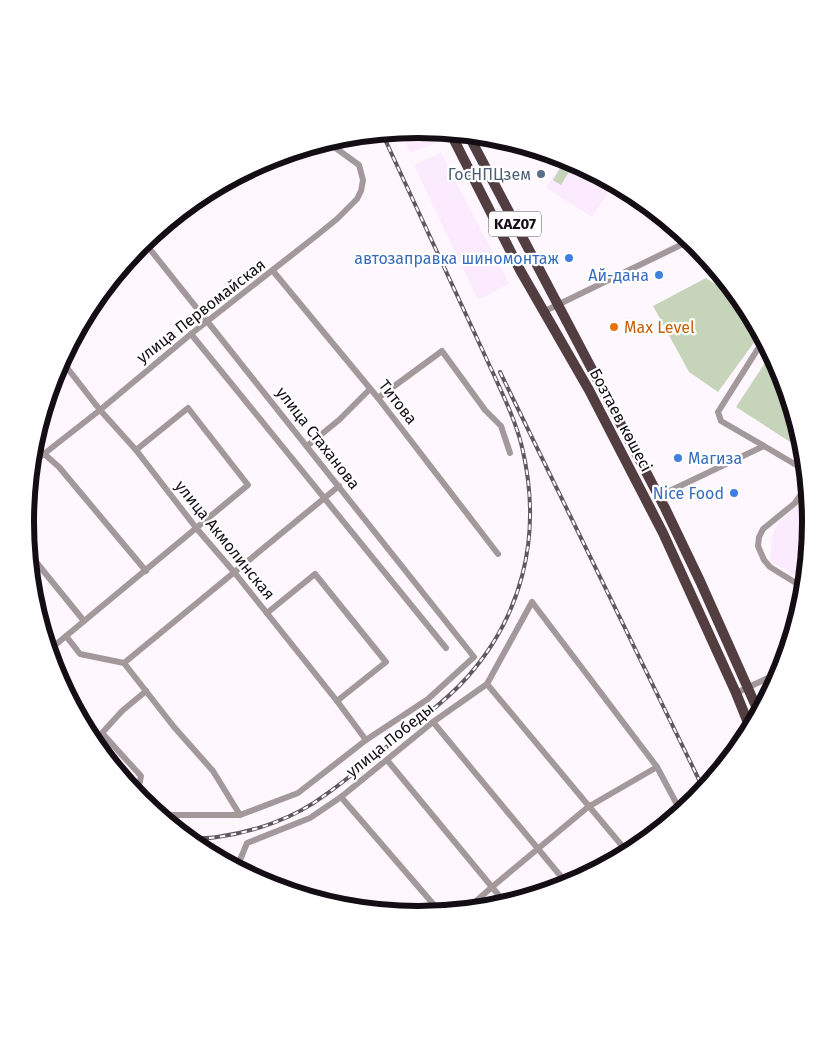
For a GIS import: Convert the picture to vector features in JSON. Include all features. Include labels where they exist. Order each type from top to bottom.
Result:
[{"type":"highway","name":"Бозтаев көшесі","points":[[455,140],[520,270],[589,390],[664,533],[736,693],[746,721]]},
{"type":"highway","name":"Бозтаев көшесі","points":[[472,142],[659,496],[700,581],[756,705]]},
{"type":"street","name":"улица Первомайская","points":[[39,458],[191,334],[337,219],[357,199],[364,180],[363,172],[359,165],[334,147]]},
{"type":"street","points":[[545,311],[683,244]]},
{"type":"street","name":"улица Стаханова","points":[[149,248],[472,653]]},
{"type":"street","name":"Титова","points":[[273,271],[378,398],[498,554]]},
{"type":"street","points":[[191,334],[446,648]]},
{"type":"street","points":[[760,346],[718,412],[721,420],[798,464]]},
{"type":"street","points":[[378,398],[442,351],[485,410],[501,426],[510,453]]},
{"type":"street","name":"улица Акмолинская","points":[[66,367],[267,613],[366,740]]},
{"type":"street","points":[[307,446],[346,414],[370,389]]},
{"type":"street","points":[[54,646],[146,572],[248,485],[188,408],[136,450]]},
{"type":"street","points":[[659,496],[764,446]]},
{"type":"street","points":[[40,451],[59,467],[146,572]]},
{"type":"street","points":[[124,663],[339,486]]},
{"type":"street","points":[[797,584],[770,567],[764,560],[758,546],[759,537],[764,529],[795,503],[801,494]]},
{"type":"street","points":[[36,562],[84,621]]},
{"type":"street","points":[[267,613],[315,574],[380,654],[386,662],[337,701]]},
{"type":"street","name":"улица Победы","points":[[239,862],[247,843],[310,818],[341,797],[433,722],[486,684],[532,602],[657,767]]},
{"type":"street","points":[[66,636],[80,654],[124,663],[174,727],[213,771],[240,815]]},
{"type":"street","name":"улица Победы","points":[[170,815],[240,815],[298,793],[366,740],[428,699],[473,658],[472,653]]},
{"type":"street","points":[[736,693],[769,677]]},
{"type":"street","points":[[486,684],[622,847]]},
{"type":"street","points":[[139,786],[141,776],[102,733],[146,691]]},
{"type":"street","points":[[433,722],[562,878]]},
{"type":"street","points":[[387,760],[501,897]]},
{"type":"street","points":[[475,902],[588,807],[657,767],[677,805]]},
{"type":"street","points":[[341,797],[434,905]]},
{"type":"shaded area","points":[[404,139],[435,139],[436,143],[410,153]]},
{"type":"shaded area","points":[[441,153],[509,284],[478,300],[414,165]]},
{"type":"shaded area","points":[[560,165],[610,189],[592,217],[546,188]]},
{"type":"shaded area","points":[[801,502],[802,522],[798,576],[770,561],[772,537],[777,524]]},
{"type":"green space","points":[[561,166],[571,169],[561,185],[553,180]]},
{"type":"green space","points":[[706,278],[725,291],[756,340],[718,392],[689,372],[653,306]]},
{"type":"green space","points":[[767,361],[782,398],[794,445],[736,407]]},
{"type":"railway","points":[[200,838],[231,835],[260,828],[301,811],[346,780],[431,712],[460,685],[482,659],[499,632],[513,604],[522,574],[528,544],[530,512],[528,480],[522,447],[501,391],[385,140]]},
{"type":"railway","points":[[500,372],[700,782]]},
{"type":"place","name":"ГосНПЦзем","points":[[541,174]]},
{"type":"place","name":"автозаправка шиномонтаж","points":[[569,258]]},
{"type":"place","name":"Ай-дана","points":[[659,275]]},
{"type":"place","name":"Max Level","points":[[614,327]]},
{"type":"place","name":"Магиза","points":[[678,458]]},
{"type":"place","name":"Nice Food","points":[[734,493]]}]
